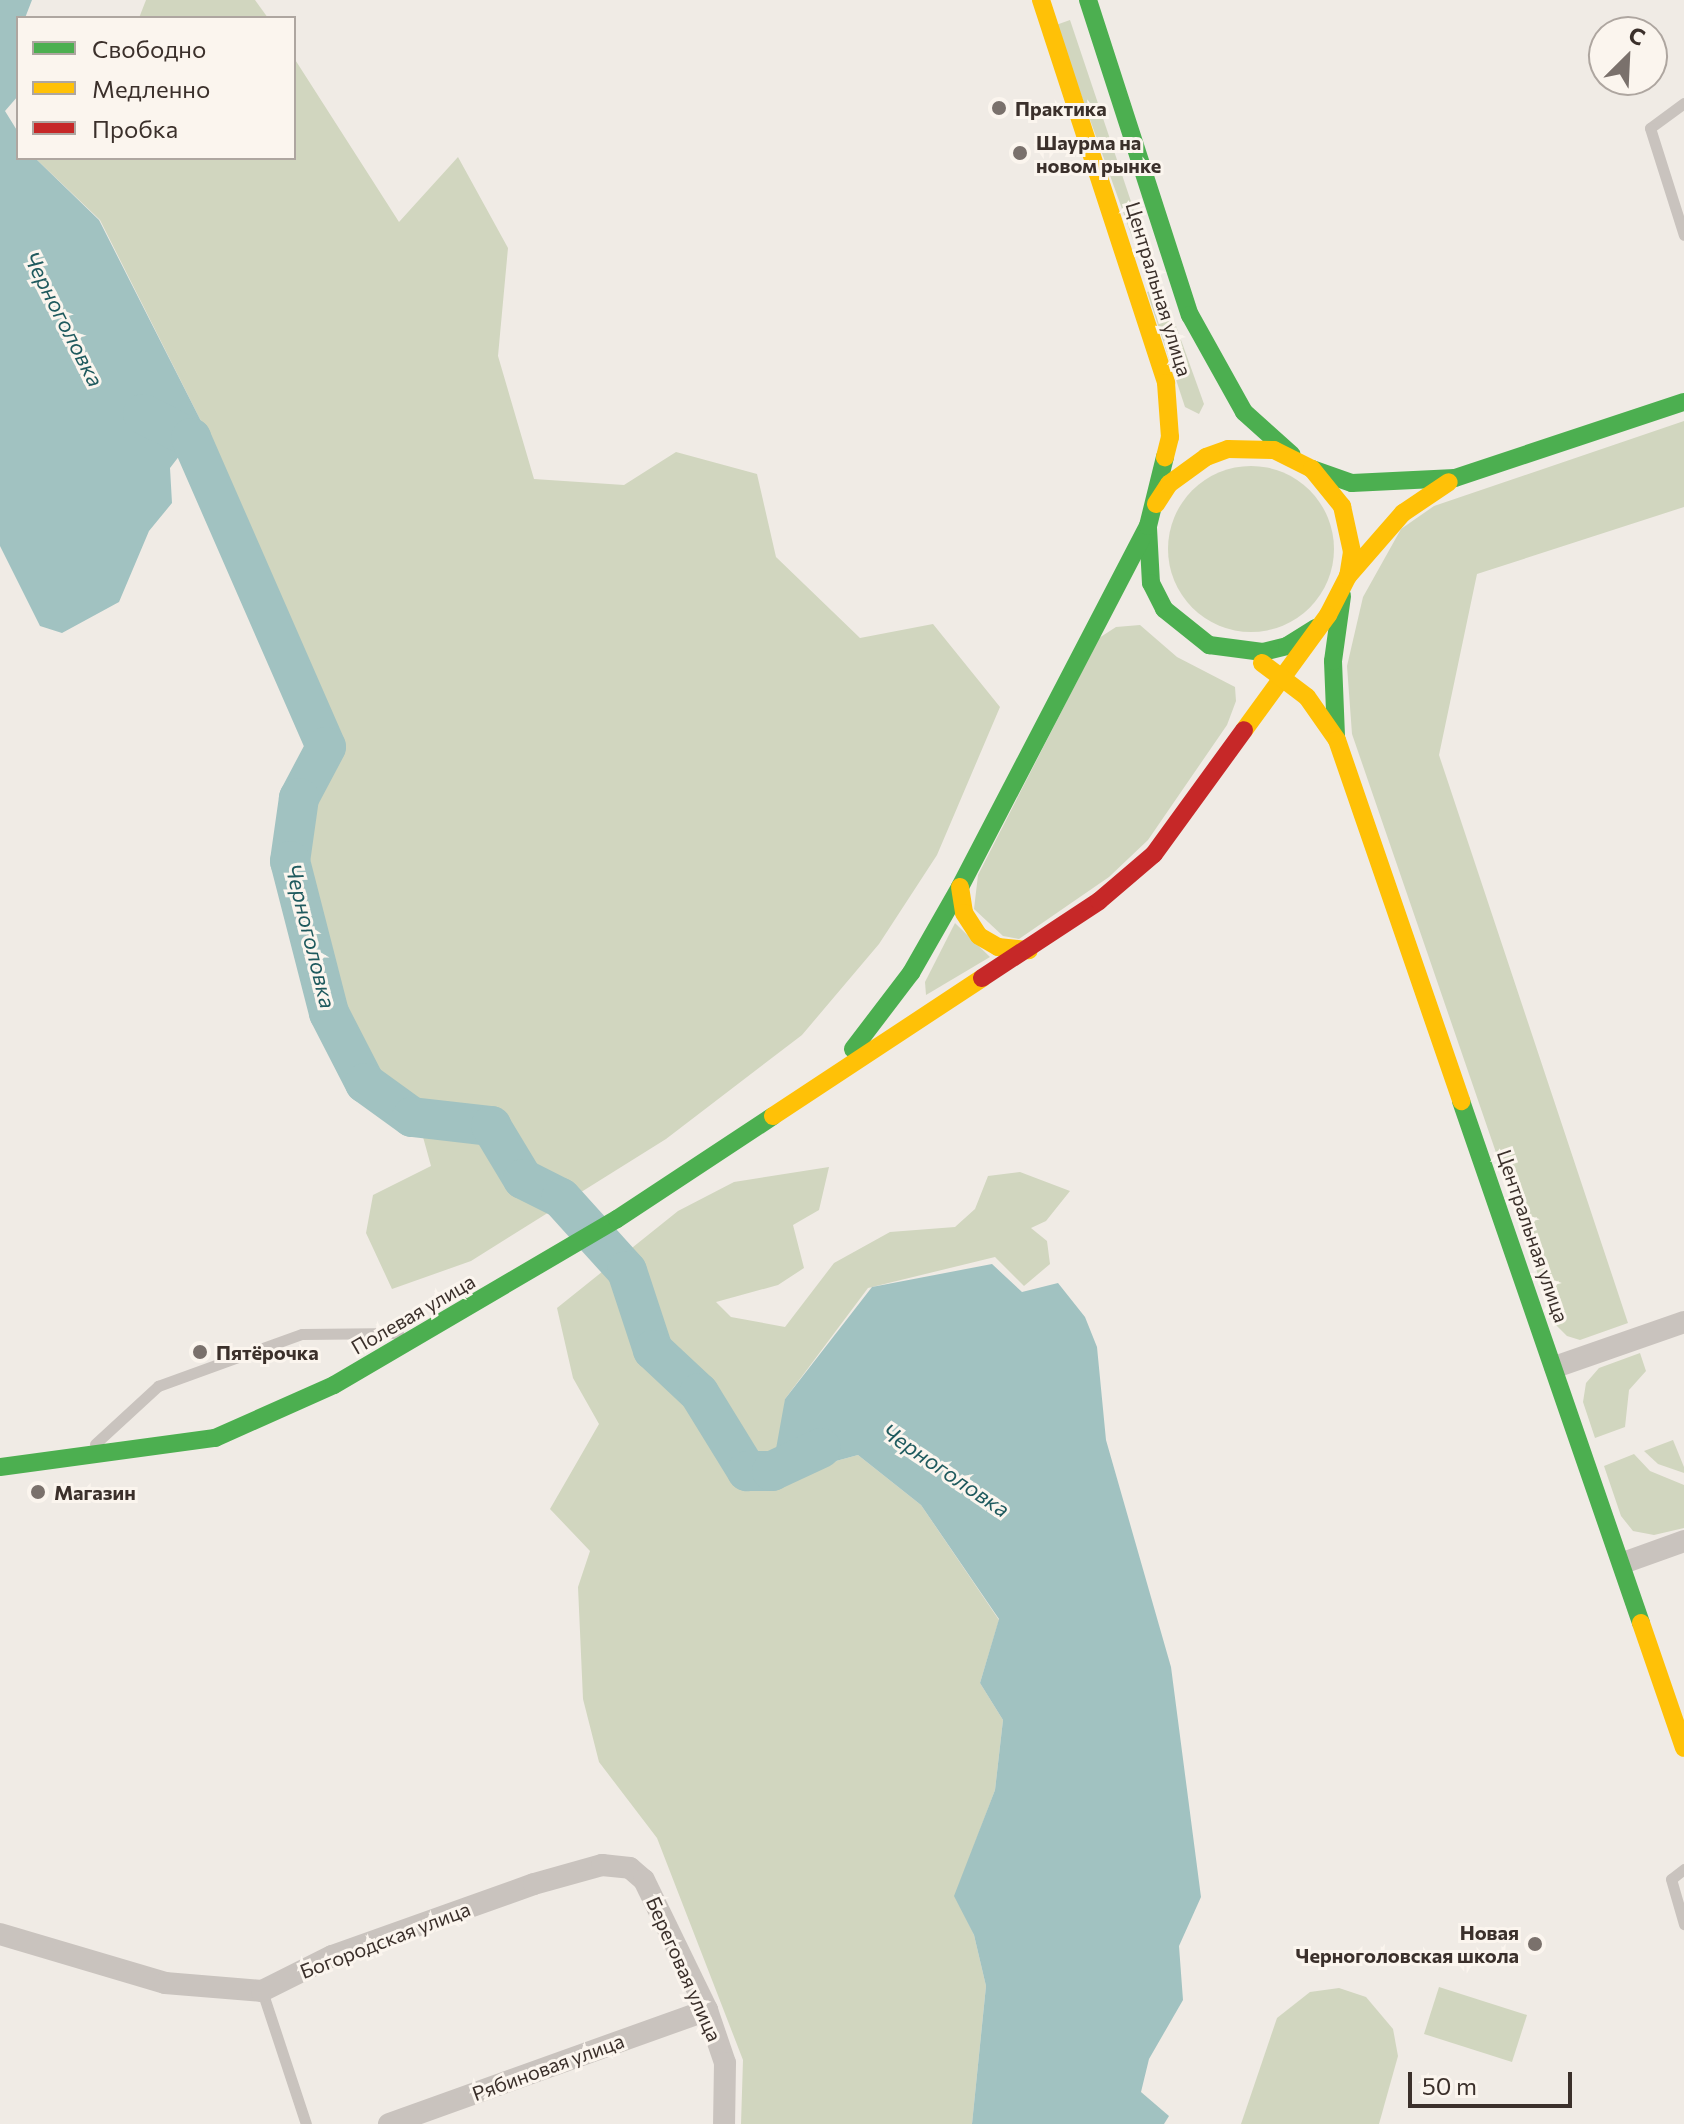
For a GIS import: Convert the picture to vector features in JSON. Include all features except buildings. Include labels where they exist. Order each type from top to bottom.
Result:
[{"type":"main road","name":"Центральная улица","points":[[1041,0],[1166,383],[1170,437],[1156,504]]},
{"type":"main road","name":"Центральная улица","points":[[1088,0],[1190,315],[1244,412],[1296,459]]},
{"type":"main road","points":[[828,1077],[903,984],[960,887],[1169,484],[1206,457],[1251,447],[1296,459],[1312,469],[1352,483],[1455,478],[1684,402]]},
{"type":"main road","points":[[1312,469],[1342,506],[1349,529],[1346,584],[1333,661],[1337,740]]},
{"type":"main road","points":[[1237,653],[1287,646],[1328,615],[1346,584],[1403,513],[1455,478]]},
{"type":"main road","points":[[1148,526],[1148,569],[1164,609],[1209,645],[1237,653],[1284,675],[1307,697],[1337,740]]},
{"type":"main road","name":"Полевая улица","points":[[0,1467],[79,1459],[223,1435],[334,1385],[617,1219],[828,1077],[1029,950],[1154,854],[1328,615]]},
{"type":"main road","name":"Центральная улица","points":[[1337,740],[1623,1563],[1684,1748]]},
{"type":"main road","points":[[960,887],[964,913],[979,936],[998,947],[1029,950]]},
{"type":"street","points":[[1555,1367],[1684,1322]]},
{"type":"street","points":[[1623,1563],[1684,1541]]},
{"type":"street","name":"Богородская улица","points":[[262,1991],[332,1956],[534,1884],[602,1865],[630,1868]]},
{"type":"street","name":"Береговая улица","points":[[630,1868],[644,1880],[707,2010],[725,2063],[724,2124]]},
{"type":"street","points":[[0,1934],[165,1983],[262,1991]]},
{"type":"street","name":"Рябиновая улица","points":[[389,2124],[707,2010]]},
{"type":"lane","points":[[1684,103],[1650,128],[1684,235]]},
{"type":"lane","points":[[79,1459],[158,1386],[302,1334],[427,1333]]},
{"type":"lane","points":[[1684,1869],[1671,1879],[1684,1924]]},
{"type":"lane","points":[[262,1991],[306,2124]]},
{"type":"green space","points":[[146,0],[255,0],[267,16],[140,16]]},
{"type":"green space","points":[[1070,20],[1152,264],[1145,273],[1056,25]]},
{"type":"green space","points":[[296,61],[399,222],[458,157],[508,248],[498,356],[534,479],[624,485],[676,452],[757,474],[776,557],[860,638],[933,624],[1000,707],[937,855],[879,944],[802,1035],[666,1139],[471,1261],[392,1289],[366,1233],[373,1195],[431,1166],[423,1137],[394,1122],[385,1090],[344,1010],[330,962],[305,834],[343,739],[203,425],[100,220],[37,160],[296,160]]},
{"type":"green space","points":[[1162,287],[1204,404],[1199,414],[1185,407],[1147,292]]},
{"type":"green space","points":[[1684,421],[1684,507],[1477,574],[1439,755],[1628,1323],[1580,1340],[1567,1336],[1555,1324],[1352,734],[1347,666],[1363,597],[1401,529],[1434,506]]},
{"type":"green space","points":[[1251,466],[1283,473],[1310,490],[1327,517],[1334,549],[1327,581],[1310,608],[1283,625],[1251,632],[1219,625],[1192,608],[1175,581],[1168,549],[1175,517],[1192,490],[1219,473]]},
{"type":"green space","points":[[1140,625],[1177,657],[1235,687],[1236,701],[1227,725],[1148,840],[1109,877],[1019,939],[1003,936],[974,909],[978,875],[1099,638],[1116,627]]},
{"type":"green space","points":[[955,923],[990,957],[926,995],[925,982]]},
{"type":"green space","points":[[829,1167],[819,1210],[793,1225],[804,1268],[778,1285],[716,1302],[731,1317],[785,1327],[834,1263],[890,1232],[955,1227],[975,1209],[988,1176],[1020,1172],[1070,1191],[1046,1221],[1031,1228],[1047,1241],[1050,1264],[1024,1286],[995,1257],[868,1288],[785,1399],[783,1487],[814,1467],[858,1455],[921,1505],[999,1620],[980,1683],[1003,1720],[995,1790],[955,1896],[974,1935],[986,1986],[972,2124],[741,2124],[743,2060],[657,1838],[599,1762],[583,1699],[578,1587],[590,1551],[550,1509],[599,1424],[573,1378],[557,1308],[678,1211],[734,1182]]},
{"type":"green space","points":[[1640,1353],[1646,1371],[1629,1390],[1625,1427],[1595,1438],[1583,1402],[1586,1383],[1599,1368]]},
{"type":"green space","points":[[1673,1440],[1684,1473],[1658,1464],[1644,1451]]},
{"type":"green space","points":[[1634,1454],[1650,1471],[1684,1485],[1684,1528],[1654,1535],[1633,1531],[1621,1516],[1604,1466]]},
{"type":"green space","points":[[1439,1987],[1527,2015],[1512,2062],[1424,2034]]},
{"type":"green space","points":[[1339,1988],[1366,1997],[1393,2029],[1398,2056],[1379,2124],[1241,2124],[1277,2018],[1310,1992]]},
{"type":"water","points":[[0,0],[32,0],[26,16],[16,16],[16,98],[5,111],[16,129],[16,160],[37,160],[99,220],[203,425],[170,468],[172,503],[149,531],[119,602],[62,633],[40,626],[0,546]]},
{"type":"water","points":[[992,1264],[1022,1292],[1058,1283],[1085,1317],[1097,1347],[1106,1440],[1171,1667],[1201,1897],[1179,1946],[1183,2000],[1149,2059],[1141,2092],[1169,2116],[1164,2124],[972,2124],[986,1986],[974,1935],[954,1896],[995,1790],[1003,1720],[980,1683],[999,1619],[921,1505],[858,1455],[814,1467],[783,1487],[772,1471],[785,1399],[872,1287]]},
{"type":"waterway","name":"Черноголовка","points":[[143,414],[191,438],[326,747],[299,798],[290,861],[329,1013],[365,1083],[412,1117],[491,1126],[523,1179],[561,1198],[627,1271],[653,1350],[699,1393],[747,1471],[772,1471],[821,1448]]},
{"type":"traffic: fast","points":[[1088,0],[1190,315],[1244,412],[1292,455]]},
{"type":"traffic: fast","points":[[1312,469],[1352,483],[1455,478],[1684,402]]},
{"type":"traffic: fast","points":[[853,1049],[911,973],[960,887],[1148,526],[1165,457]]},
{"type":"traffic: fast","points":[[1148,528],[1151,583],[1164,609],[1209,645],[1263,652],[1287,646],[1316,628]]},
{"type":"traffic: fast","points":[[1336,736],[1333,661],[1342,596]]},
{"type":"traffic: fast","points":[[1461,1101],[1641,1623]]},
{"type":"traffic: fast","points":[[0,1467],[215,1438],[334,1385],[617,1219],[773,1116]]},
{"type":"traffic: slow","points":[[1041,0],[1166,383],[1170,437],[1165,457]]},
{"type":"traffic: slow","points":[[1156,504],[1169,484],[1206,457],[1228,449],[1274,450],[1312,469],[1342,506],[1352,552],[1348,576],[1328,615],[1244,730]]},
{"type":"traffic: slow","points":[[1348,576],[1403,513],[1449,482]]},
{"type":"traffic: slow","points":[[1262,663],[1307,697],[1337,740],[1461,1101]]},
{"type":"traffic: slow","points":[[960,887],[964,913],[979,936],[998,947],[1029,950]]},
{"type":"traffic: slow","points":[[773,1116],[982,978]]},
{"type":"traffic: slow","points":[[1641,1623],[1684,1748]]},
{"type":"traffic: jam","points":[[982,978],[1099,901],[1154,854],[1244,730]]},
{"type":"place","name":"Практика","points":[[999,108]]},
{"type":"place","name":"Шаурма на новом рынке","points":[[1020,153]]},
{"type":"place","name":"Пятёрочка","points":[[200,1352]]},
{"type":"place","name":"Магазин","points":[[38,1492]]},
{"type":"place","name":"Новая Черноголовская школа","points":[[1535,1944]]}]
